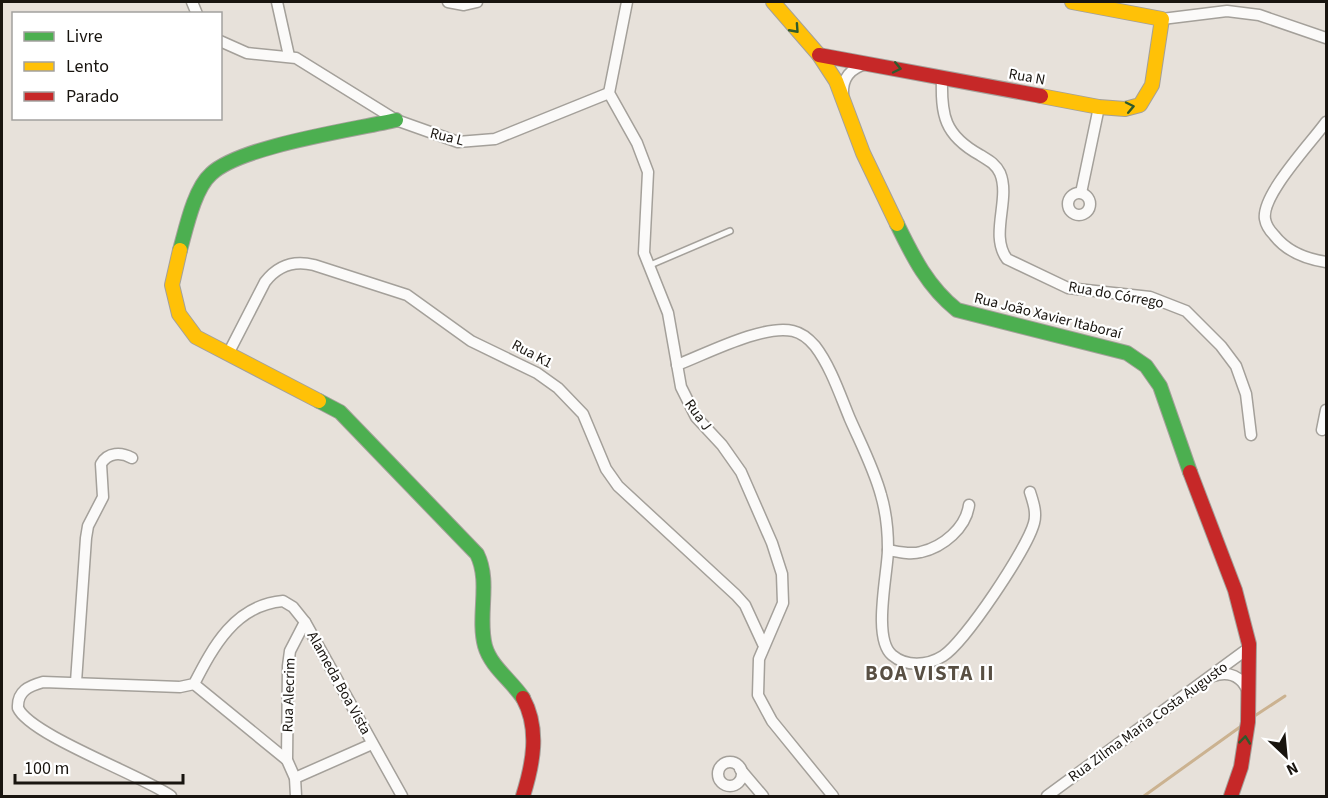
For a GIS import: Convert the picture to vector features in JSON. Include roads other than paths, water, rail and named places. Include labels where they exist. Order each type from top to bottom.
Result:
[{"type":"street","points":[[222,41],[247,53],[292,57],[277,2]]},
{"type":"street","points":[[448,2],[464,5],[477,2]]},
{"type":"street","points":[[609,93],[627,2]]},
{"type":"street","name":"Rua João Xavier Itaboraí","points":[[773,2],[819,55],[843,94],[863,153],[906,243],[928,280],[948,304],[984,319],[1119,350],[1146,366],[1163,394],[1240,609],[1250,647],[1249,696],[1240,771],[1231,796]]},
{"type":"street","points":[[1072,2],[1162,19],[1227,12],[1259,15],[1326,38]]},
{"type":"street","name":"Rua N","points":[[819,55],[873,63],[1099,107],[1131,109],[1144,102],[1152,85],[1162,19]]},
{"type":"street","name":"Rua L","points":[[292,57],[396,120],[458,142],[482,142],[609,93]]},
{"type":"street","points":[[843,94],[843,83],[849,74],[858,67],[873,63]]},
{"type":"street","name":"Rua do Córrego","points":[[942,78],[941,106],[950,130],[974,151],[992,162],[1000,175],[1001,241],[1007,259],[1068,288],[1150,297],[1186,311],[1221,346],[1236,366],[1246,394],[1251,435]]},
{"type":"street","name":"Rua J","points":[[609,93],[637,142],[648,172],[644,242],[648,266],[668,313],[681,387],[690,408],[741,472],[778,558],[784,584],[783,603],[777,621],[763,644],[756,680],[761,703],[833,796]]},
{"type":"street","points":[[1081,193],[1099,107]]},
{"type":"street","points":[[396,120],[243,155],[210,174],[189,218],[172,285],[174,300],[186,325],[202,341],[340,411],[477,554],[483,575],[485,645],[493,663],[519,692],[533,735],[533,764],[523,796]]},
{"type":"street","points":[[1326,122],[1270,196],[1265,219],[1269,229],[1284,247],[1296,254],[1326,262]]},
{"type":"street","name":"Rua K1","points":[[228,354],[265,282],[270,275],[286,265],[302,262],[314,265],[407,296],[471,341],[537,373],[568,396],[582,414],[611,479],[736,595],[745,605],[763,644]]},
{"type":"street","points":[[677,365],[768,331],[793,331],[808,338],[826,366],[876,480],[884,509],[888,550],[883,597],[886,647],[892,655],[910,663],[935,660],[946,654],[958,641],[1022,552],[1034,521],[1035,512],[1030,492]]},
{"type":"street","points":[[1322,430],[1326,410]]},
{"type":"street","points":[[76,682],[86,538],[88,526],[103,497],[101,464],[106,457],[118,453],[132,458]]},
{"type":"street","points":[[888,550],[920,553],[938,545],[965,521],[969,505]]},
{"type":"street","points":[[194,684],[217,640],[247,615],[266,605],[282,601],[292,607],[305,622]]},
{"type":"street","name":"Alameda Boa Vista","points":[[305,622],[329,661],[402,796]]},
{"type":"street","name":"Rua Alecrim","points":[[296,796],[295,778],[287,760],[288,666],[290,651],[305,622]]},
{"type":"street","name":"Rua Zilma Maria Costa Augusto","points":[[1047,796],[1250,647]]},
{"type":"street","points":[[1210,677],[1222,674],[1236,676],[1244,682],[1249,696]]},
{"type":"street","points":[[171,796],[151,783],[114,768],[21,715],[17,701],[24,689],[43,682],[180,687],[194,684]]},
{"type":"street","points":[[194,684],[287,760]]},
{"type":"street","name":"Alameda Boa Vista","points":[[295,778],[372,744]]},
{"type":"street","points":[[739,767],[763,796]]},
{"type":"lane","points":[[648,266],[730,231]]},
{"type":"waterway","points":[[1253,717],[1285,696]]},
{"type":"waterway","points":[[1144,796],[1240,727]]},
{"type":"district","name":"BOA VISTA II","points":[[930,673]]}]
